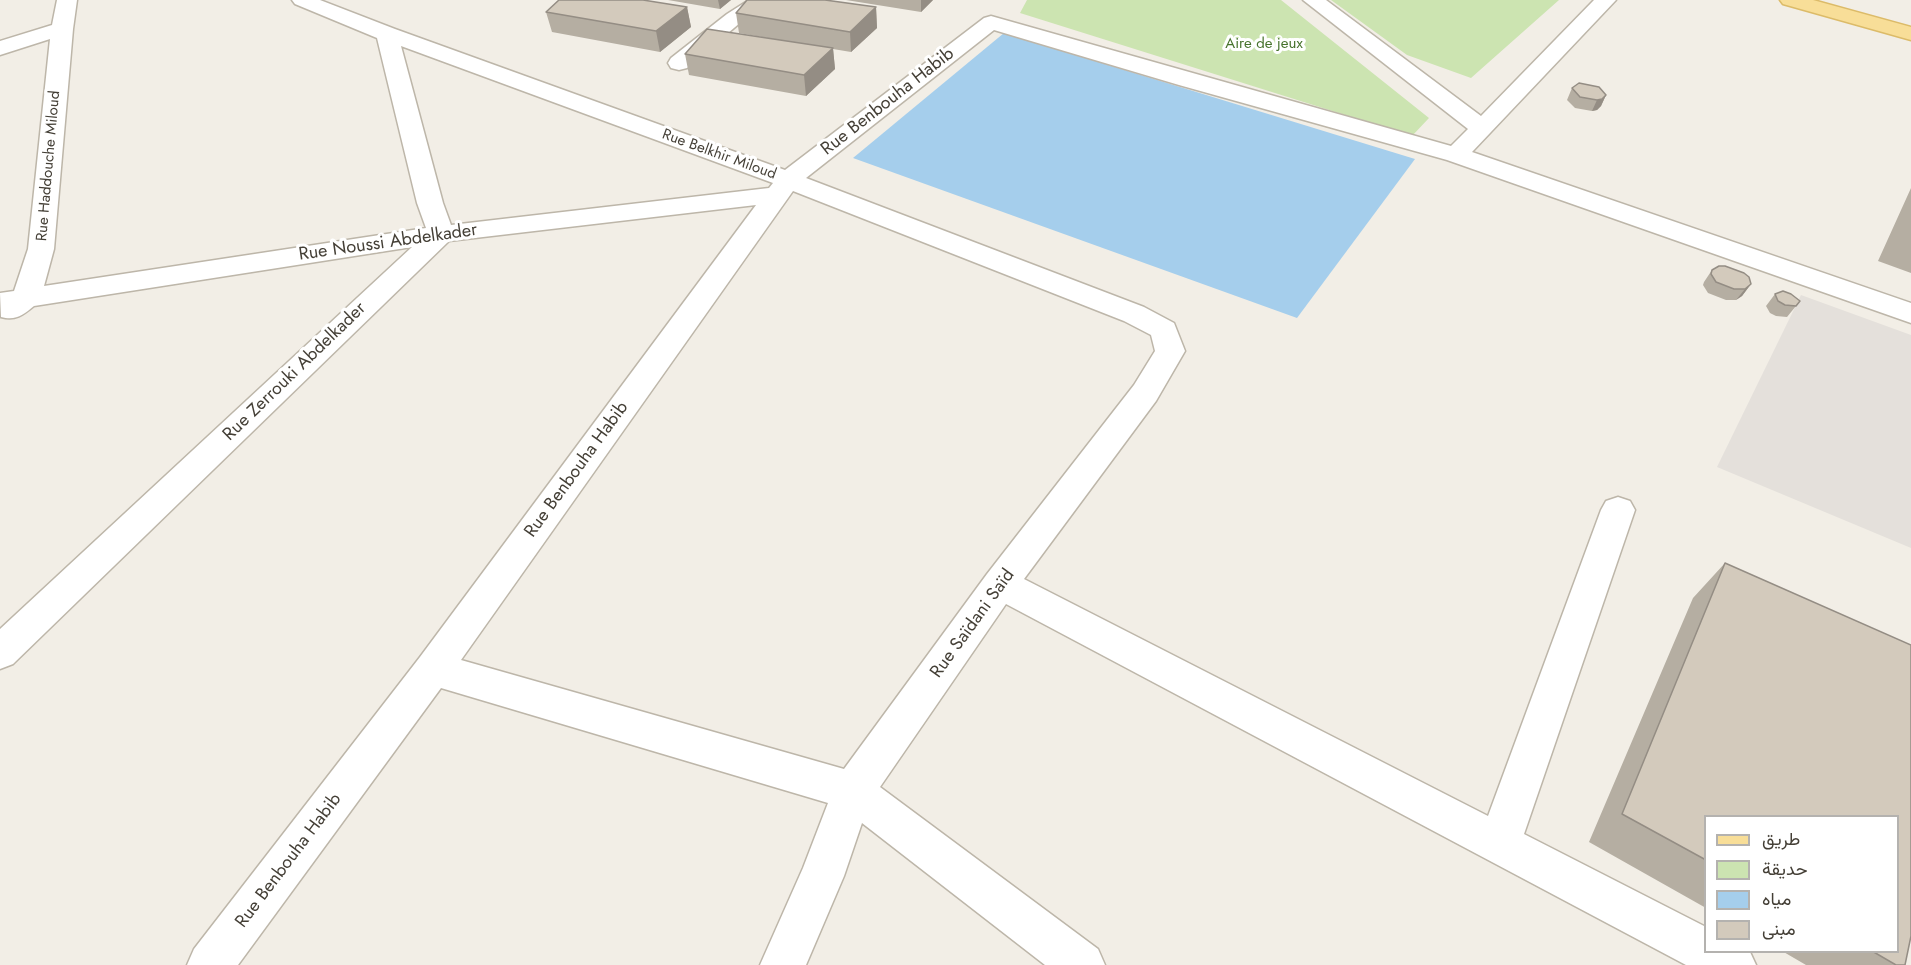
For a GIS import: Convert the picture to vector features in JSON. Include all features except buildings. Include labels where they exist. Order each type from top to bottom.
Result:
[{"type":"main road","points":[[1790,0],[1911,34]]},
{"type":"street","name":"Rue Haddouche Miloud","points":[[26,298],[41,249],[62,29],[67,0]]},
{"type":"street","name":"Rue Belkhir Miloud","points":[[302,0],[782,188],[1134,314]]},
{"type":"street","points":[[678,63],[734,18],[764,0]]},
{"type":"street","points":[[1313,0],[1481,127]]},
{"type":"street","points":[[1606,0],[1456,155],[1911,313]]},
{"type":"street","name":"Rue Benbouha Habib","points":[[210,965],[433,669],[782,188],[987,12],[1187,80],[1456,155]]},
{"type":"street","points":[[0,48],[62,29]]},
{"type":"street","points":[[387,34],[430,203],[441,234]]},
{"type":"street","name":"Rue Noussi Abdelkader","points":[[0,302],[441,234],[782,188]]},
{"type":"street","name":"Rue Zerrouki Abdelkader","points":[[0,653],[441,234]]},
{"type":"street","points":[[0,318],[26,298]]},
{"type":"street","name":"Rue Saïdani Saïd","points":[[783,965],[822,876],[853,791],[1000,584],[1145,393],[1170,351],[1164,330],[1134,314]]},
{"type":"street","points":[[1500,842],[1618,510]]},
{"type":"street","points":[[1000,584],[1704,950]]},
{"type":"street","points":[[433,669],[853,791],[1082,965]]},
{"type":"street","points":[[1710,953],[1732,965]]},
{"type":"shaded area","points":[[1801,295],[1911,335],[1911,548],[1717,467]]},
{"type":"green space","name":"Aire de jeux","points":[[1027,0],[1281,0],[1429,118],[1412,136],[1020,13]]},
{"type":"green space","points":[[1331,0],[1559,0],[1471,78],[1407,55]]},
{"type":"water","points":[[1004,33],[1415,159],[1297,318],[853,158]]}]
